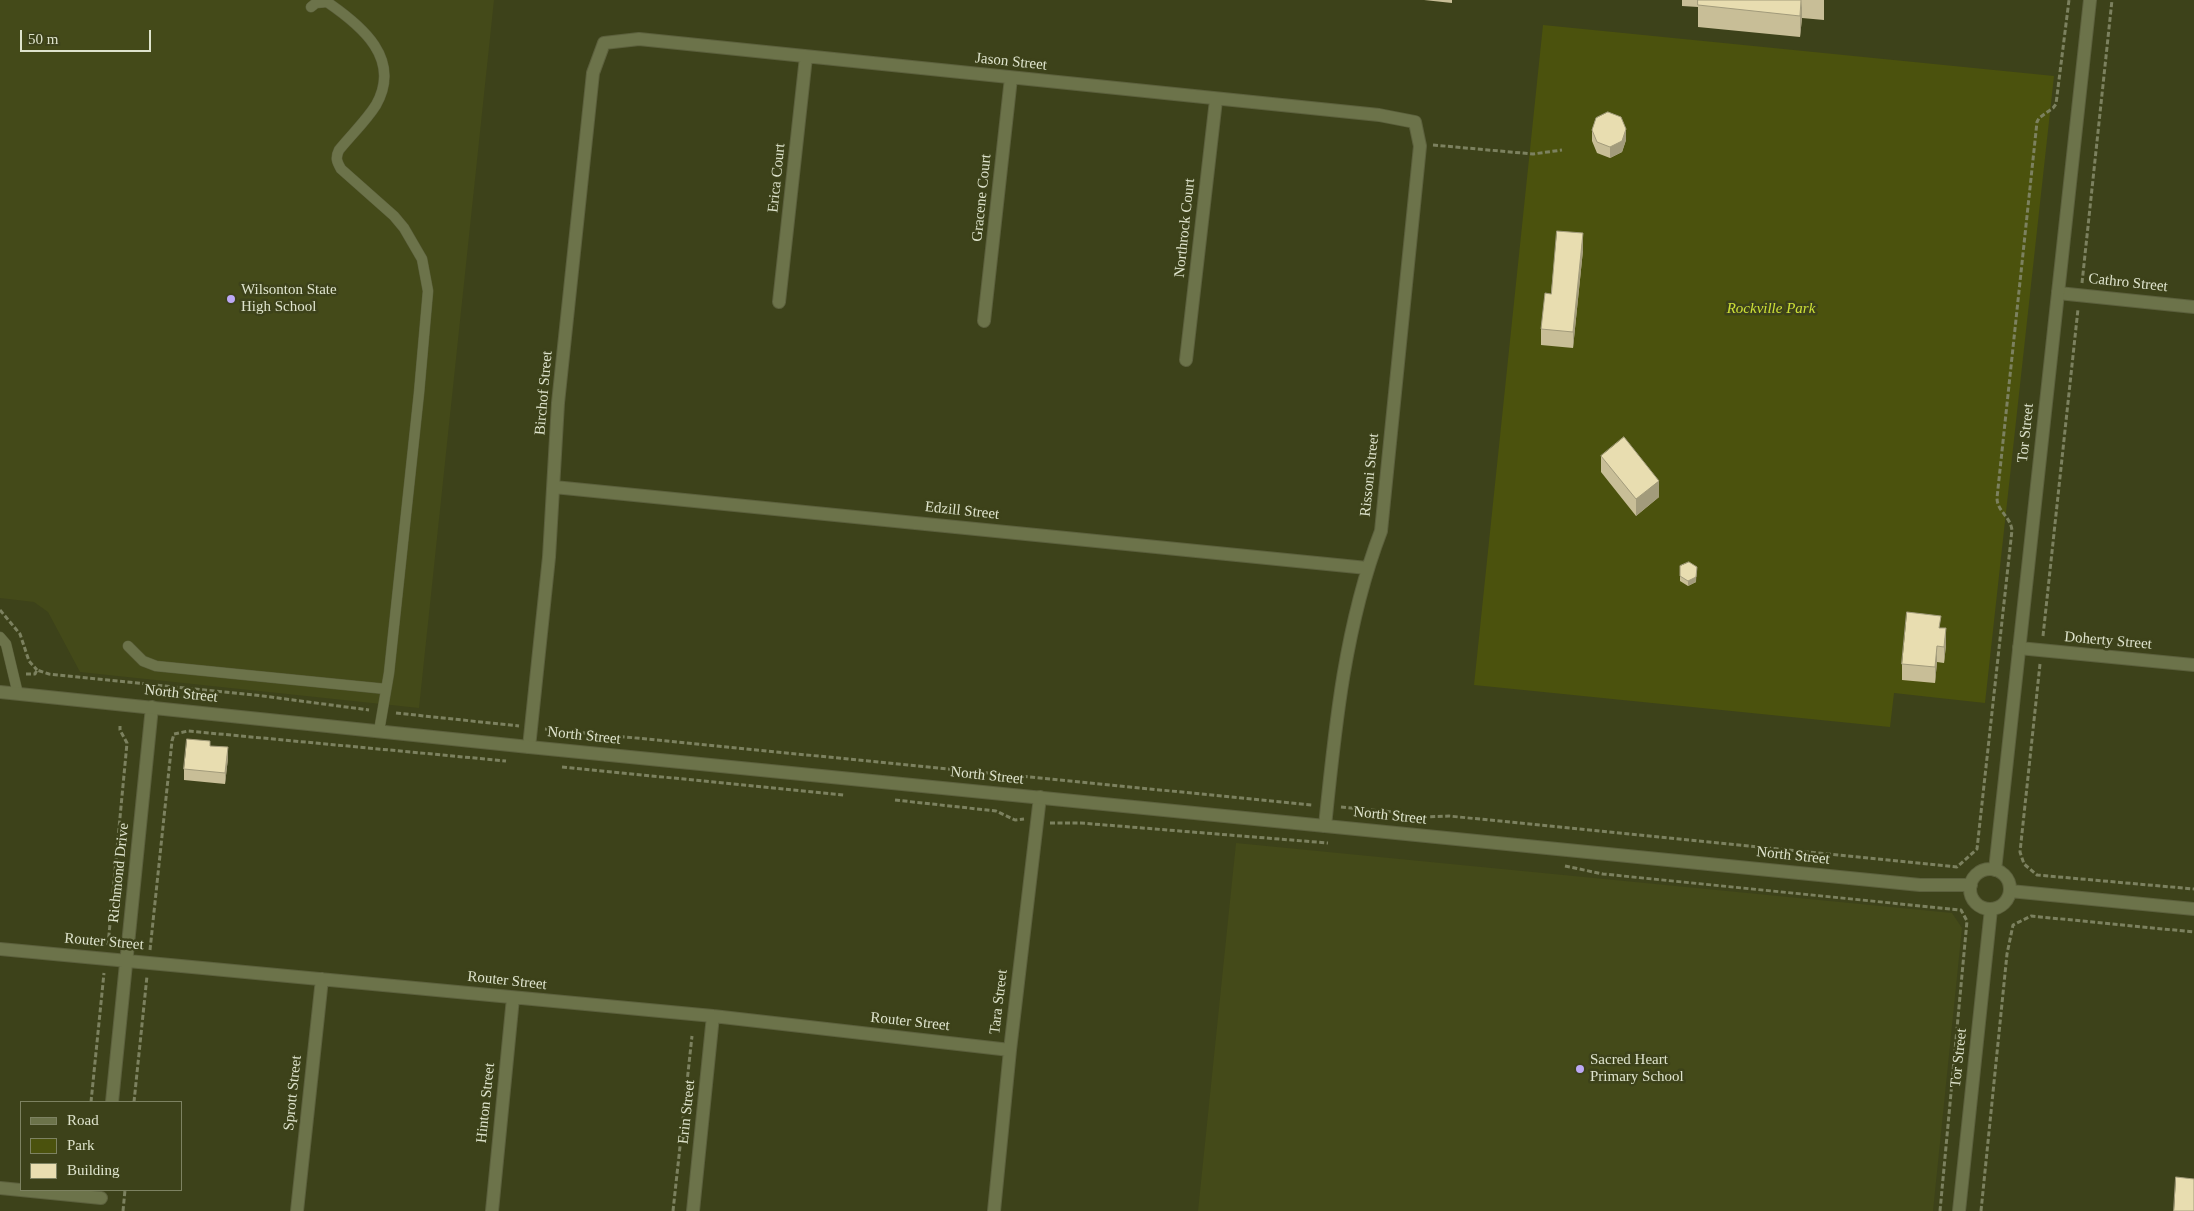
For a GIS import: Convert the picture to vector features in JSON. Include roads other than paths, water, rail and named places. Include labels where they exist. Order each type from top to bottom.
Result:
[{"type":"street","name":"Tor Street","points":[[1995,870],[2090,0]]},
{"type":"street","name":"Jason Street","points":[[604,43],[640,39],[1216,100],[1379,115],[1414,122]]},
{"type":"street","name":"Birchof Street","points":[[529,747],[554,487],[558,403],[593,73],[604,43]]},
{"type":"street","name":"Erica Court","points":[[779,302],[806,57]]},
{"type":"street","name":"Gracene Court","points":[[984,321],[1011,78]]},
{"type":"street","name":"Northrock Court","points":[[1186,360],[1216,100]]},
{"type":"street","name":"Rissoni Street","points":[[1325,826],[1341,684],[1367,568],[1381,532],[1420,146],[1414,122]]},
{"type":"street","name":"Cathro Street","points":[[2058,293],[2194,306]]},
{"type":"street","name":"Edzill Street","points":[[554,487],[1367,568]]},
{"type":"street","name":"Doherty Street","points":[[2019,648],[2194,665]]},
{"type":"street","name":"North Street","points":[[0,692],[529,747],[1911,884],[1971,885]]},
{"type":"street","name":"Richmond Drive","points":[[112,1101],[152,707]]},
{"type":"street","name":"Tara Street","points":[[994,1211],[1010,1050],[1040,797]]},
{"type":"street","points":[[1986,870],[1995,870],[2002,873],[2009,881],[2010,891],[2007,901],[1998,908],[1991,909],[1977,904],[1973,899],[1971,885],[1978,874],[1986,870]]},
{"type":"street","points":[[2010,891],[2194,909]]},
{"type":"street","name":"Tor Street","points":[[1959,1211],[1991,909]]},
{"type":"street","name":"Router Street","points":[[0,949],[713,1016],[1010,1050]]},
{"type":"street","name":"Sprott Street","points":[[297,1211],[322,979]]},
{"type":"street","name":"Hinton Street","points":[[492,1211],[513,998]]},
{"type":"street","name":"Erin Street","points":[[693,1211],[713,1016]]},
{"type":"street","points":[[0,1188],[20,1189]]},
{"type":"street","points":[[51,1191],[102,1194],[100,1211]]},
{"type":"lane","points":[[311,7],[316,3],[328,2],[368,38],[381,54],[384,72],[381,94],[375,106],[339,150],[336,156],[337,162],[341,169],[394,216],[404,228],[422,259],[428,291],[419,393],[386,689],[379,731]]},
{"type":"lane","points":[[0,637],[6,644],[18,694]]},
{"type":"lane","points":[[128,646],[143,661],[156,666],[386,689]]},
{"type":"place","name":"Wilsonton State High School","points":[[231,299]]},
{"type":"place","name":"Sacred Heart Primary School","points":[[1580,1069]]},
{"type":"park label","name":"Rockville Park","points":[[1771,309]]}]
